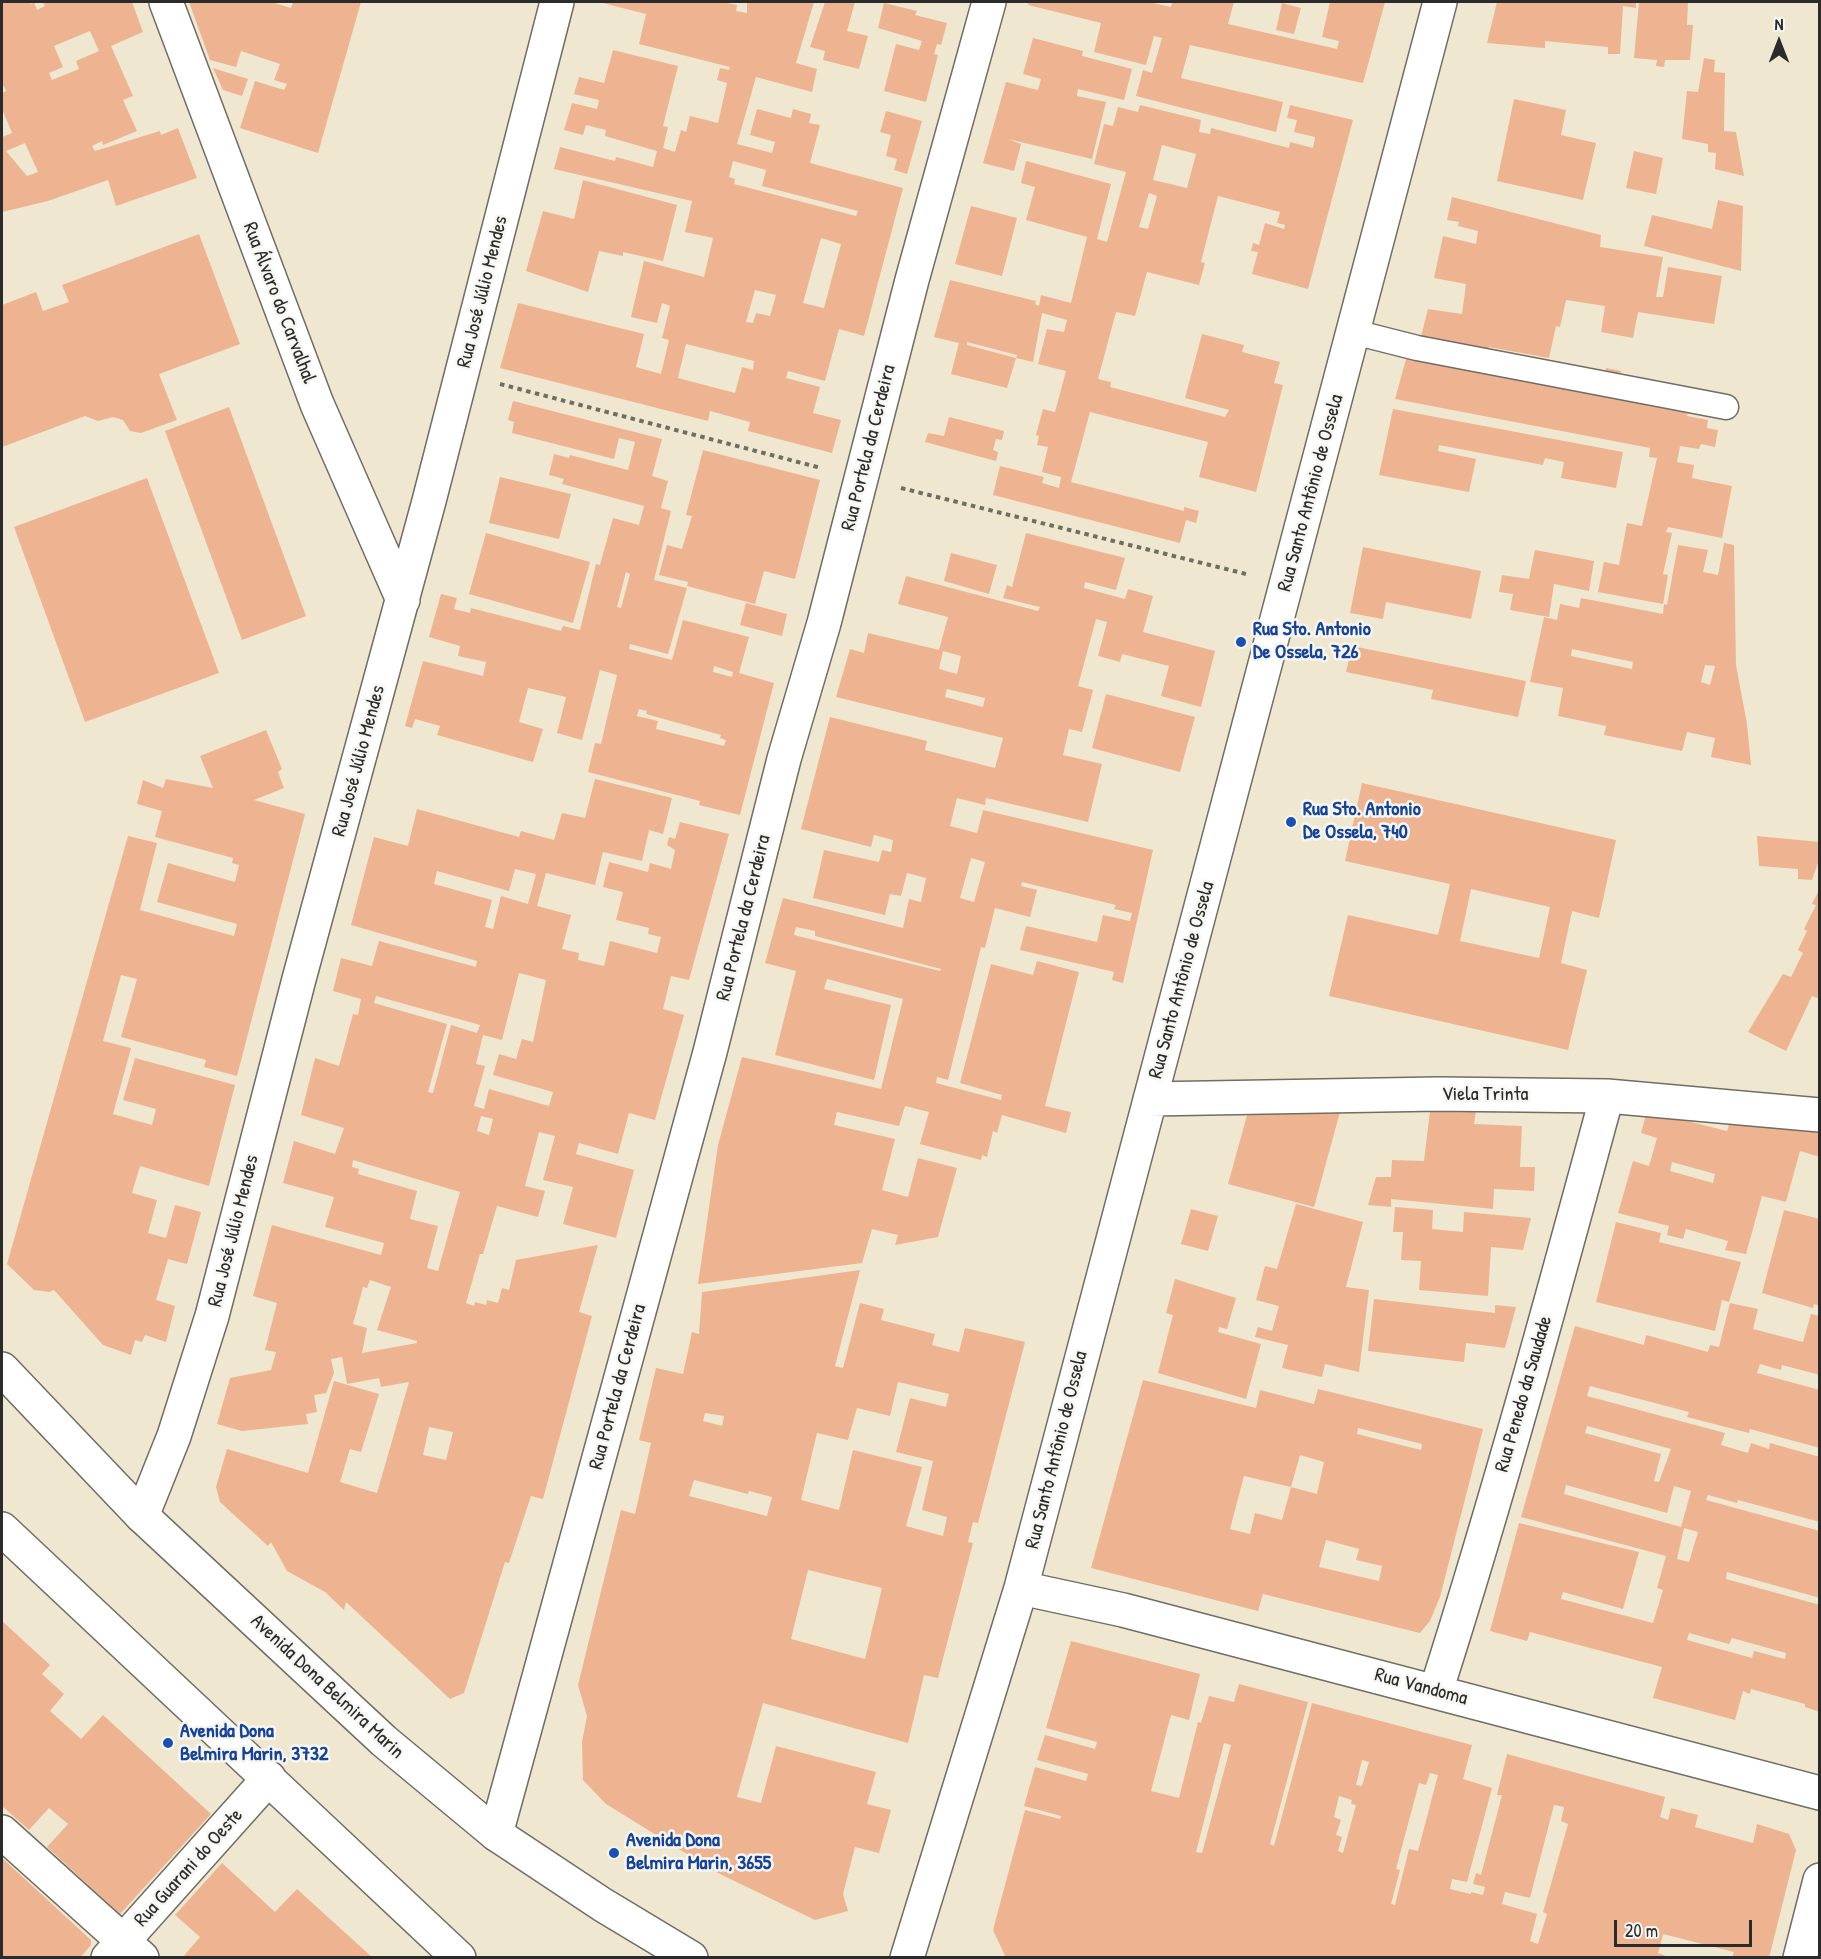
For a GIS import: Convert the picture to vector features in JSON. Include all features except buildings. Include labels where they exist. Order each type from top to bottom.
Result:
[{"type":"street","name":"Rua Álvaro do Carvalhal","points":[[166,2],[318,404],[403,600]]},
{"type":"street","name":"Rua José Júlio Mendes","points":[[142,1516],[174,1436],[212,1316],[298,979],[403,600],[557,2]]},
{"type":"street","name":"Rua Portela da Cerdeira","points":[[496,1834],[710,1052],[784,759],[824,624],[912,280],[989,2]]},
{"type":"street","name":"Rua Santo Antônio de Ossela","points":[[904,1956],[1021,1588],[1440,2]]},
{"type":"street","name":"Viela Trinta","points":[[1150,1099],[1438,1094],[1607,1096],[1820,1115]]},
{"type":"street","name":"Rua Penedo da Saudade","points":[[1436,1691],[1542,1333],[1607,1096]]},
{"type":"street","name":"Avenida Dona Belmira Marin","points":[[2,1370],[142,1516],[384,1741],[496,1834],[603,1905],[691,1958]]},
{"type":"street","points":[[6,1542],[269,1778],[459,1958]]},
{"type":"street","name":"Rua Vandoma","points":[[1021,1588],[1123,1610],[1820,1793]]},
{"type":"street","name":"Rua Guarani do Oeste","points":[[124,1952],[269,1778]]},
{"type":"street","points":[[2,1832],[124,1952]]},
{"type":"street","points":[[1800,1958],[1820,1880]]},
{"type":"lane","points":[[1354,332],[1417,348],[1726,406]]},
{"type":"place","name":"Rua Sto. Antonio De Ossela, 726","points":[[1241,642]]},
{"type":"place","name":"Rua Sto. Antonio De Ossela, 740","points":[[1291,822]]},
{"type":"place","name":"Avenida Dona Belmira Marin, 3732","points":[[168,1743]]},
{"type":"place","name":"Avenida Dona Belmira Marin, 3655","points":[[614,1853]]}]
